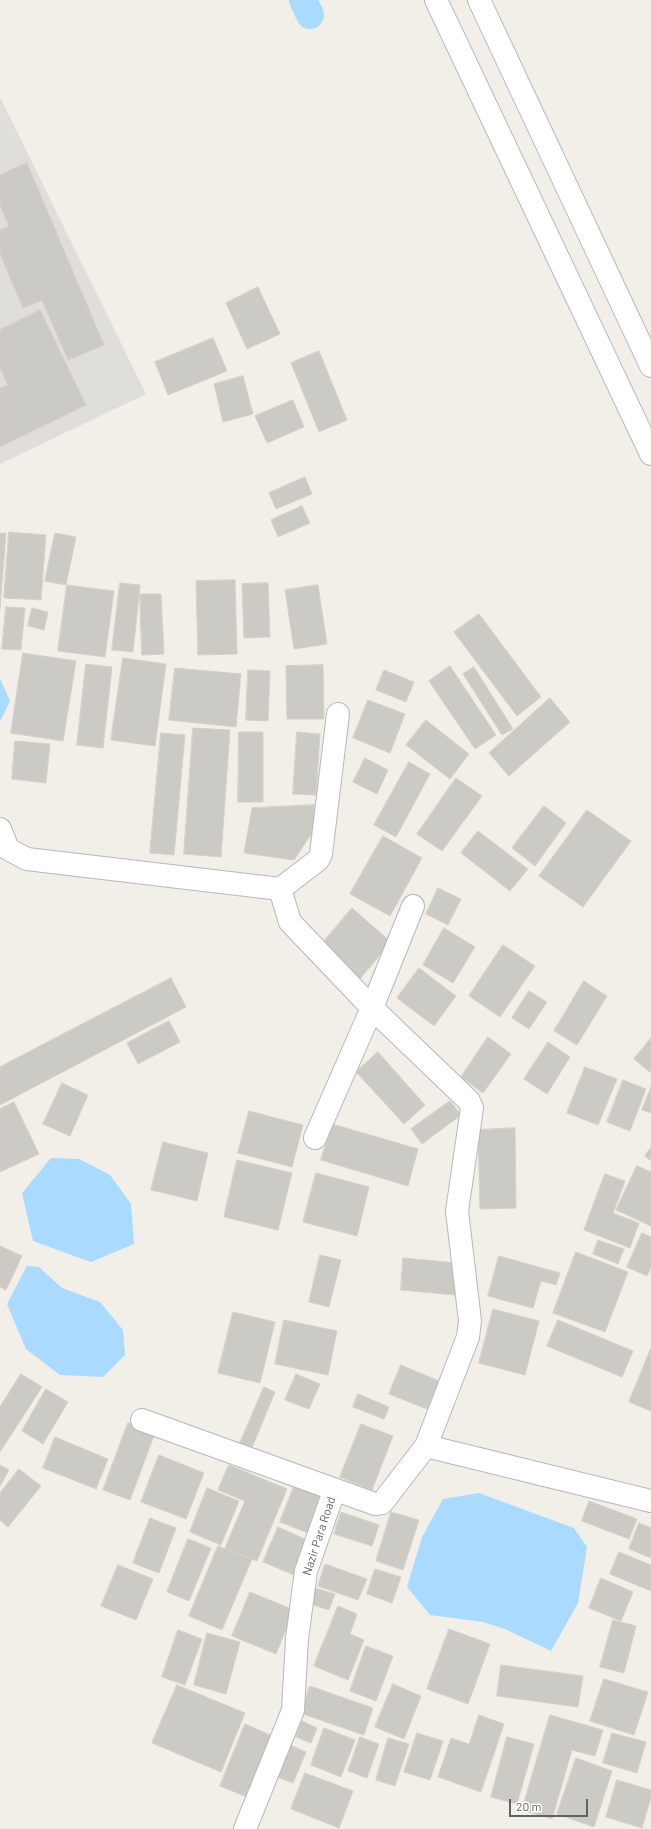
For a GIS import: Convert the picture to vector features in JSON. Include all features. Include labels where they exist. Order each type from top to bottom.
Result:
[{"type":"street","points":[[436,0],[651,454]]},
{"type":"street","points":[[479,0],[651,366]]},
{"type":"street","points":[[0,828],[8,849],[28,859],[280,889],[318,860],[321,854],[338,714]]},
{"type":"street","points":[[280,889],[290,922],[372,1008],[469,1102],[472,1108],[457,1211],[470,1321],[468,1337],[426,1446],[651,1501]]},
{"type":"street","points":[[315,1138],[372,1008],[413,906]]},
{"type":"street","points":[[142,1420],[334,1491]]},
{"type":"street","name":"Nazir Para Road","points":[[245,1829],[293,1710],[297,1639],[306,1571],[334,1491],[375,1504],[382,1503],[426,1446]]},
{"type":"shaded area","points":[[0,97],[146,394],[0,464]]},
{"type":"water","points":[[0,678],[10,701],[0,722]]},
{"type":"water","points":[[51,1158],[79,1159],[110,1175],[131,1204],[134,1244],[91,1262],[33,1241],[22,1193]]},
{"type":"water","points":[[27,1266],[39,1267],[62,1288],[100,1302],[123,1330],[125,1355],[103,1377],[60,1375],[26,1349],[7,1304]]},
{"type":"water","points":[[479,1493],[574,1528],[587,1547],[578,1603],[551,1651],[505,1629],[483,1622],[430,1615],[407,1587],[422,1537],[443,1499]]},
{"type":"building","points":[[27,163],[104,345],[68,360],[42,300],[23,308],[0,254],[0,230],[9,226],[0,205],[0,175]]},
{"type":"building","points":[[258,287],[280,334],[247,349],[226,303]]},
{"type":"building","points":[[40,310],[86,405],[0,447],[0,388],[8,385],[0,368],[0,330]]},
{"type":"building","points":[[213,338],[227,371],[168,395],[155,362]]},
{"type":"building","points":[[319,351],[347,420],[319,432],[291,363]]},
{"type":"building","points":[[243,376],[253,414],[223,422],[214,384]]},
{"type":"building","points":[[293,400],[304,427],[267,443],[255,416]]},
{"type":"building","points":[[305,477],[312,494],[276,509],[269,493]]},
{"type":"building","points":[[302,506],[310,523],[278,537],[271,520]]},
{"type":"building","points":[[9,532],[46,535],[41,600],[4,598]]},
{"type":"building","points":[[0,533],[6,533],[0,609]]},
{"type":"building","points":[[55,533],[76,537],[66,585],[45,581]]},
{"type":"building","points":[[235,580],[237,654],[198,655],[196,581]]},
{"type":"building","points":[[120,583],[140,585],[133,652],[112,650]]},
{"type":"building","points":[[268,583],[270,637],[244,638],[242,584]]},
{"type":"building","points":[[67,585],[114,591],[105,657],[58,651]]},
{"type":"building","points":[[318,585],[327,644],[294,649],[285,590]]},
{"type":"building","points":[[140,594],[161,594],[164,654],[142,655]]},
{"type":"building","points":[[6,607],[25,608],[21,650],[2,649]]},
{"type":"building","points":[[32,608],[48,612],[44,630],[28,626]]},
{"type":"building","points":[[479,614],[541,697],[517,716],[454,632]]},
{"type":"building","points":[[23,653],[76,661],[63,741],[11,733]]},
{"type":"building","points":[[123,658],[166,664],[155,746],[111,740]]},
{"type":"building","points":[[86,664],[112,667],[103,748],[77,745]]},
{"type":"building","points":[[323,665],[324,719],[287,719],[286,666]]},
{"type":"building","points":[[450,666],[496,735],[475,749],[429,681]]},
{"type":"building","points":[[474,667],[513,729],[502,735],[463,674]]},
{"type":"building","points":[[175,668],[241,674],[236,727],[169,720]]},
{"type":"building","points":[[248,670],[270,671],[268,721],[246,720]]},
{"type":"building","points":[[384,670],[414,682],[406,702],[376,690]]},
{"type":"building","points":[[550,698],[570,722],[509,776],[489,753]]},
{"type":"building","points":[[368,700],[405,714],[390,753],[353,738]]},
{"type":"building","points":[[426,720],[469,754],[450,779],[406,745]]},
{"type":"building","points":[[193,728],[230,730],[221,857],[184,854]]},
{"type":"building","points":[[239,732],[263,732],[263,802],[238,802]]},
{"type":"building","points":[[297,732],[320,734],[316,795],[293,794]]},
{"type":"building","points":[[161,733],[185,735],[174,855],[150,853]]},
{"type":"building","points":[[15,741],[50,744],[46,783],[12,779]]},
{"type":"building","points":[[365,758],[388,770],[377,794],[353,782]]},
{"type":"building","points":[[409,762],[430,774],[396,837],[374,825]]},
{"type":"building","points":[[456,778],[482,796],[442,851],[417,834]]},
{"type":"building","points":[[314,805],[314,830],[294,860],[244,853],[252,808]]},
{"type":"building","points":[[544,806],[566,823],[535,866],[512,848]]},
{"type":"building","points":[[587,810],[631,841],[583,907],[539,876]]},
{"type":"building","points":[[478,831],[528,869],[510,891],[461,853]]},
{"type":"building","points":[[383,836],[422,858],[390,916],[350,894]]},
{"type":"building","points":[[438,888],[461,899],[448,925],[426,914]]},
{"type":"building","points":[[352,908],[391,942],[359,980],[320,946]]},
{"type":"building","points":[[444,928],[475,947],[453,983],[423,965]]},
{"type":"building","points":[[503,945],[535,966],[500,1017],[469,996]]},
{"type":"building","points":[[419,968],[456,996],[434,1026],[397,998]]},
{"type":"building","points":[[171,978],[186,1007],[0,1105],[0,1067]]},
{"type":"building","points":[[584,981],[607,996],[577,1045],[554,1031]]},
{"type":"building","points":[[529,991],[547,1002],[529,1029],[512,1018]]},
{"type":"building","points":[[169,1021],[180,1042],[138,1064],[127,1043]]},
{"type":"building","points":[[488,1037],[511,1054],[483,1093],[461,1077]]},
{"type":"building","points":[[651,1038],[651,1073],[634,1059]]},
{"type":"building","points":[[548,1042],[570,1057],[547,1094],[524,1079]]},
{"type":"building","points":[[378,1052],[425,1105],[404,1124],[356,1072]]},
{"type":"building","points":[[585,1067],[617,1079],[598,1125],[567,1113]]},
{"type":"building","points":[[623,1080],[646,1089],[630,1131],[607,1122]]},
{"type":"building","points":[[62,1083],[88,1095],[70,1136],[43,1124]]},
{"type":"building","points":[[651,1087],[651,1113],[642,1110]]},
{"type":"building","points":[[450,1101],[461,1115],[422,1144],[411,1129]]},
{"type":"building","points":[[14,1102],[39,1154],[0,1172],[0,1109]]},
{"type":"building","points":[[249,1111],[303,1125],[292,1167],[238,1153]]},
{"type":"building","points":[[332,1124],[418,1149],[408,1186],[321,1160]]},
{"type":"building","points":[[515,1128],[516,1208],[480,1209],[478,1130]]},
{"type":"building","points":[[163,1142],[208,1153],[197,1201],[151,1190]]},
{"type":"building","points":[[651,1147],[651,1161],[645,1156]]},
{"type":"building","points":[[237,1160],[292,1173],[278,1230],[224,1217]]},
{"type":"building","points":[[637,1166],[651,1172],[651,1226],[616,1210]]},
{"type":"building","points":[[316,1173],[369,1187],[357,1236],[303,1222]]},
{"type":"building","points":[[605,1174],[625,1181],[613,1213],[639,1223],[630,1248],[584,1230]]},
{"type":"building","points":[[642,1233],[651,1237],[651,1267],[647,1276],[627,1267]]},
{"type":"building","points":[[598,1240],[624,1249],[618,1264],[593,1254]]},
{"type":"building","points":[[0,1246],[22,1256],[6,1290],[0,1287]]},
{"type":"building","points":[[576,1252],[628,1272],[605,1332],[553,1313]]},
{"type":"building","points":[[320,1255],[341,1260],[329,1307],[309,1302]]},
{"type":"building","points":[[499,1256],[560,1273],[556,1285],[541,1281],[533,1308],[488,1296]]},
{"type":"building","points":[[403,1258],[458,1263],[455,1295],[401,1290]]},
{"type":"building","points":[[493,1309],[539,1321],[525,1375],[479,1363]]},
{"type":"building","points":[[233,1312],[275,1322],[260,1383],[218,1373]]},
{"type":"building","points":[[284,1320],[337,1331],[328,1375],[275,1364]]},
{"type":"building","points":[[558,1320],[633,1351],[622,1377],[547,1346]]},
{"type":"building","points":[[651,1348],[651,1411],[629,1402]]},
{"type":"building","points":[[401,1365],[439,1381],[427,1409],[389,1394]]},
{"type":"building","points":[[21,1374],[42,1387],[0,1452],[0,1407]]},
{"type":"building","points":[[296,1374],[320,1384],[309,1409],[285,1400]]},
{"type":"building","points":[[264,1387],[275,1392],[249,1455],[237,1450]]},
{"type":"building","points":[[46,1389],[68,1402],[43,1444],[22,1431]]},
{"type":"building","points":[[358,1394],[389,1407],[384,1419],[353,1407]]},
{"type":"building","points":[[128,1423],[155,1433],[130,1500],[103,1490]]},
{"type":"building","points":[[361,1424],[393,1436],[372,1490],[340,1477]]},
{"type":"building","points":[[55,1437],[108,1459],[96,1489],[43,1468]]},
{"type":"building","points":[[159,1455],[204,1473],[186,1519],[141,1502]]},
{"type":"building","points":[[0,1465],[9,1470],[0,1486]]},
{"type":"building","points":[[229,1465],[287,1489],[257,1561],[225,1548],[245,1501],[218,1490]]},
{"type":"building","points":[[19,1469],[41,1486],[8,1527],[0,1520],[0,1493]]},
{"type":"building","points":[[296,1481],[329,1494],[313,1535],[280,1522]]},
{"type":"building","points":[[207,1488],[239,1501],[221,1545],[190,1532]]},
{"type":"building","points":[[589,1501],[637,1519],[629,1539],[582,1521]]},
{"type":"building","points":[[341,1512],[379,1525],[372,1546],[334,1534]]},
{"type":"building","points":[[391,1512],[419,1520],[403,1570],[376,1561]]},
{"type":"building","points":[[150,1518],[176,1528],[159,1573],[133,1563]]},
{"type":"building","points":[[639,1523],[651,1528],[651,1558],[629,1549]]},
{"type":"building","points":[[278,1527],[309,1541],[294,1575],[263,1562]]},
{"type":"building","points":[[188,1539],[211,1548],[189,1601],[167,1592]]},
{"type":"building","points":[[218,1546],[252,1559],[222,1630],[189,1616]]},
{"type":"building","points":[[619,1552],[651,1565],[651,1591],[610,1574]]},
{"type":"building","points":[[325,1564],[367,1579],[358,1600],[318,1586]]},
{"type":"building","points":[[118,1565],[153,1579],[136,1620],[101,1606]]},
{"type":"building","points":[[375,1569],[401,1577],[392,1603],[367,1594]]},
{"type":"building","points":[[601,1578],[633,1592],[621,1621],[589,1608]]},
{"type":"building","points":[[315,1588],[335,1594],[329,1610],[310,1604]]},
{"type":"building","points":[[250,1592],[294,1610],[276,1654],[232,1636]]},
{"type":"building","points":[[338,1606],[357,1614],[350,1634],[364,1640],[348,1680],[314,1666]]},
{"type":"building","points":[[613,1620],[636,1626],[624,1673],[600,1667]]},
{"type":"building","points":[[449,1629],[490,1644],[468,1704],[427,1689]]},
{"type":"building","points":[[178,1630],[202,1639],[185,1685],[162,1677]]},
{"type":"building","points":[[207,1633],[240,1642],[226,1694],[194,1685]]},
{"type":"building","points":[[366,1646],[393,1656],[376,1701],[350,1691]]},
{"type":"building","points":[[501,1665],[583,1676],[578,1707],[497,1696]]},
{"type":"building","points":[[604,1679],[648,1692],[634,1735],[590,1721]]},
{"type":"building","points":[[393,1684],[421,1696],[404,1739],[375,1727]]},
{"type":"building","points":[[177,1685],[245,1713],[221,1772],[152,1743]]},
{"type":"building","points":[[310,1686],[373,1708],[364,1735],[300,1713]]},
{"type":"building","points":[[479,1715],[504,1724],[481,1792],[438,1777],[451,1738],[469,1744]]},
{"type":"building","points":[[550,1715],[603,1730],[595,1756],[572,1750],[552,1819],[522,1810]]},
{"type":"building","points":[[302,1721],[317,1728],[311,1743],[296,1737]]},
{"type":"building","points":[[245,1724],[277,1738],[252,1799],[220,1786]]},
{"type":"building","points":[[324,1728],[355,1740],[341,1777],[311,1765]]},
{"type":"building","points":[[417,1733],[443,1741],[430,1780],[404,1772]]},
{"type":"building","points":[[612,1733],[646,1742],[637,1773],[603,1763]]},
{"type":"building","points":[[360,1737],[379,1744],[367,1778],[348,1771]]},
{"type":"building","points":[[507,1737],[534,1744],[517,1804],[491,1797]]},
{"type":"building","points":[[388,1738],[409,1744],[395,1786],[376,1780]]},
{"type":"building","points":[[290,1745],[306,1752],[293,1783],[277,1777]]},
{"type":"building","points":[[576,1758],[612,1771],[594,1827],[557,1814]]},
{"type":"building","points":[[305,1773],[353,1791],[339,1828],[291,1809]]},
{"type":"building","points":[[617,1780],[651,1790],[651,1797],[642,1828],[606,1817]]},
{"type":"waterway","points":[[303,0],[310,15]]}]
